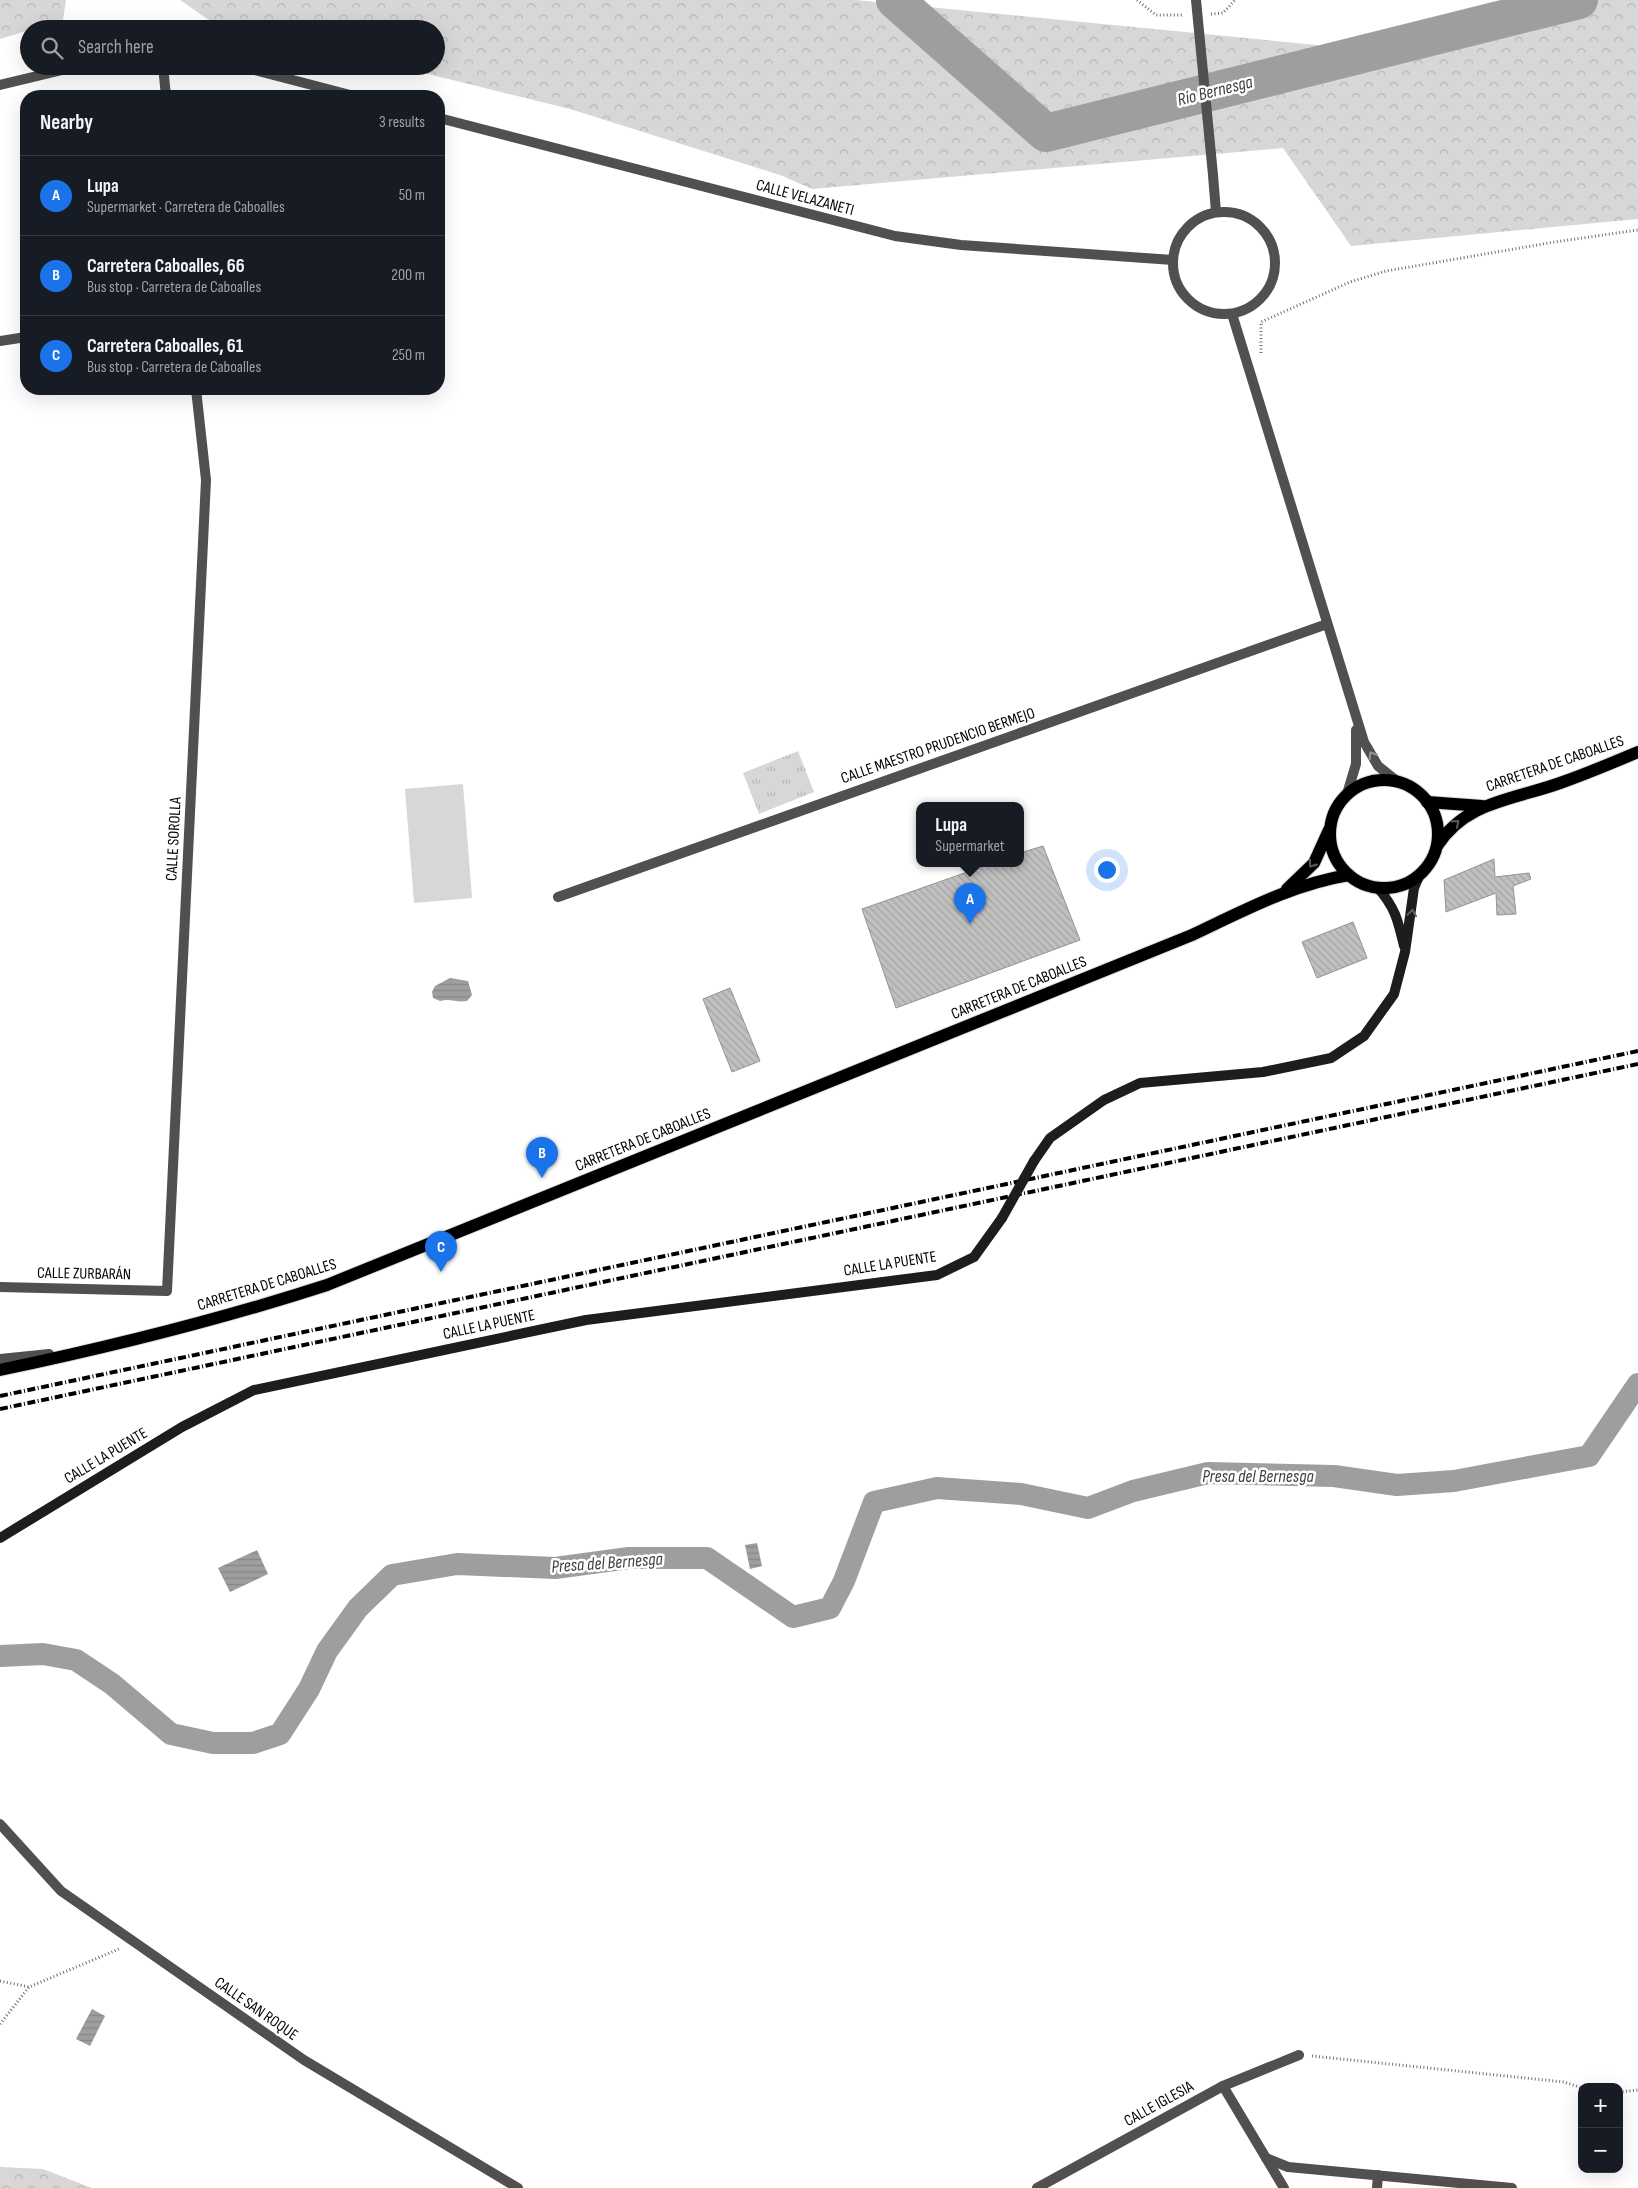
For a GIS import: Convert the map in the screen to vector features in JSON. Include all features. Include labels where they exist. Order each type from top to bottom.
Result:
[{"type":"main road","name":"CARRETERA DE CABOALLES","points":[[1436,848],[1446,832],[1465,815],[1483,806],[1558,784],[1638,752]]},
{"type":"main road","points":[[1371,782],[1398,782],[1419,793],[1427,802],[1437,824],[1436,848],[1432,858],[1420,874],[1400,885],[1377,887],[1357,880],[1349,874],[1334,853],[1330,827],[1339,804],[1347,794],[1356,788],[1371,782]]},
{"type":"main road","name":"CARRETERA DE CABOALLES","points":[[1427,802],[1483,806]]},
{"type":"main road","name":"CARRETERA DE CABOALLES","points":[[1282,893],[1314,863],[1330,827]]},
{"type":"main road","name":"CARRETERA DE CABOALLES","points":[[0,1370],[250,1310],[326,1285],[1192,935],[1282,893],[1329,878],[1349,874]]},
{"type":"street","points":[[1196,0],[1216,212]]},
{"type":"street","points":[[0,85],[42,75]]},
{"type":"street","points":[[164,75],[165,90]]},
{"type":"street","points":[[274,75],[331,90]]},
{"type":"street","name":"CALLE VELAZANETI","points":[[445,120],[894,236],[961,245],[1173,260]]},
{"type":"street","points":[[1216,212],[1232,212],[1247,217],[1261,226],[1270,239],[1275,254],[1275,271],[1265,293],[1248,309],[1232,314],[1217,314],[1202,310],[1190,301],[1180,289],[1174,275],[1173,260],[1176,243],[1186,228],[1199,217],[1216,212]]},
{"type":"street","points":[[1232,314],[1364,742],[1378,766],[1398,782]]},
{"type":"street","points":[[0,341],[20,338]]},
{"type":"street","name":"CALLE SOROLLA","points":[[167,1291],[206,480],[197,395]]},
{"type":"street","name":"CALLE MAESTRO PRUDENCIO BERMEJO","points":[[558,897],[1327,624]]},
{"type":"street","points":[[1347,794],[1356,764],[1357,721]]},
{"type":"street","name":"CALLE LA PUENTE","points":[[0,1538],[182,1427],[254,1390],[586,1320],[937,1275],[974,1257],[1002,1218],[1034,1160],[1050,1138],[1104,1100],[1140,1083],[1263,1072],[1331,1058],[1364,1036],[1394,994],[1405,952],[1414,888],[1420,874]]},
{"type":"street","points":[[1377,887],[1394,911],[1405,952]]},
{"type":"street","name":"CALLE ZURBARÁN","points":[[0,1287],[167,1291]]},
{"type":"street","points":[[0,1359],[88,1350]]},
{"type":"street","name":"CALLE SAN ROQUE","points":[[0,1824],[61,1891],[304,2060],[518,2188]]},
{"type":"street","name":"CALLE IGLESIA","points":[[1037,2188],[1223,2086],[1299,2055]]},
{"type":"street","points":[[1223,2086],[1284,2188]]},
{"type":"street","points":[[1266,2158],[1288,2167],[1512,2188]]},
{"type":"street","points":[[1377,2188],[1378,2175]]},
{"type":"path","points":[[1247,360],[1262,356],[1261,322],[1350,282],[1386,271],[1638,230]]},
{"type":"path","points":[[0,2024],[30,1987],[135,1942]]},
{"type":"path","points":[[0,1981],[30,1987]]},
{"type":"path","points":[[1299,2055],[1564,2082],[1578,2087]]},
{"type":"path","points":[[1623,2092],[1638,2090]]},
{"type":"green space","points":[[0,0],[66,0],[63,20],[20,20],[20,33],[0,39]]},
{"type":"green space","points":[[180,0],[856,0],[1358,49],[1551,0],[1638,0],[1638,219],[1351,246],[1283,148],[812,189],[780,175],[570,109],[432,75],[445,75],[445,20],[209,20]]},
{"type":"green space","points":[[798,751],[814,792],[759,814],[743,773]]},
{"type":"green space","points":[[463,784],[472,898],[414,903],[405,789]]},
{"type":"green space","points":[[0,2167],[43,2169],[92,2188],[0,2188]]},
{"type":"shaded area","points":[[450,978],[468,981],[472,995],[467,1001],[440,1001],[433,998],[432,992],[435,986]]},
{"type":"shaded area","points":[[757,1543],[762,1566],[750,1569],[745,1545]]},
{"type":"shaded area","points":[[257,1550],[268,1574],[230,1592],[218,1568]]},
{"type":"shaded area","points":[[92,2009],[105,2016],[90,2046],[76,2039]]},
{"type":"building","points":[[1043,846],[1080,940],[896,1008],[862,909],[982,867],[1024,867],[1024,852]]},
{"type":"building","points":[[1494,859],[1495,877],[1529,873],[1531,879],[1513,886],[1516,914],[1497,915],[1496,893],[1446,912],[1444,880]]},
{"type":"building","points":[[1353,922],[1367,958],[1317,978],[1302,942]]},
{"type":"building","points":[[730,988],[760,1061],[732,1072],[703,999]]},
{"type":"waterway","name":"Río Bernesga","points":[[895,0],[1046,133],[1579,0]]},
{"type":"waterway","name":"Presa del Bernesga","points":[[0,1656],[43,1654],[76,1660],[112,1684],[171,1734],[213,1743],[253,1743],[280,1734],[309,1689],[327,1651],[358,1608],[392,1575],[457,1564],[555,1568],[629,1558],[707,1558],[793,1617],[830,1608],[844,1581],[874,1502],[937,1488],[1021,1494],[1088,1508],[1133,1491],[1208,1473],[1334,1476],[1397,1485],[1454,1481],[1589,1456],[1638,1384]]},
{"type":"railway","points":[[0,1396],[1638,1051]]},
{"type":"railway","points":[[0,1409],[1638,1064]]},
{"type":"place","name":"Lupa","points":[[970,924]]},
{"type":"place","name":"Carretera Caboalles, 66","points":[[542,1178]]},
{"type":"place","name":"Carretera Caboalles, 61","points":[[441,1272]]}]
